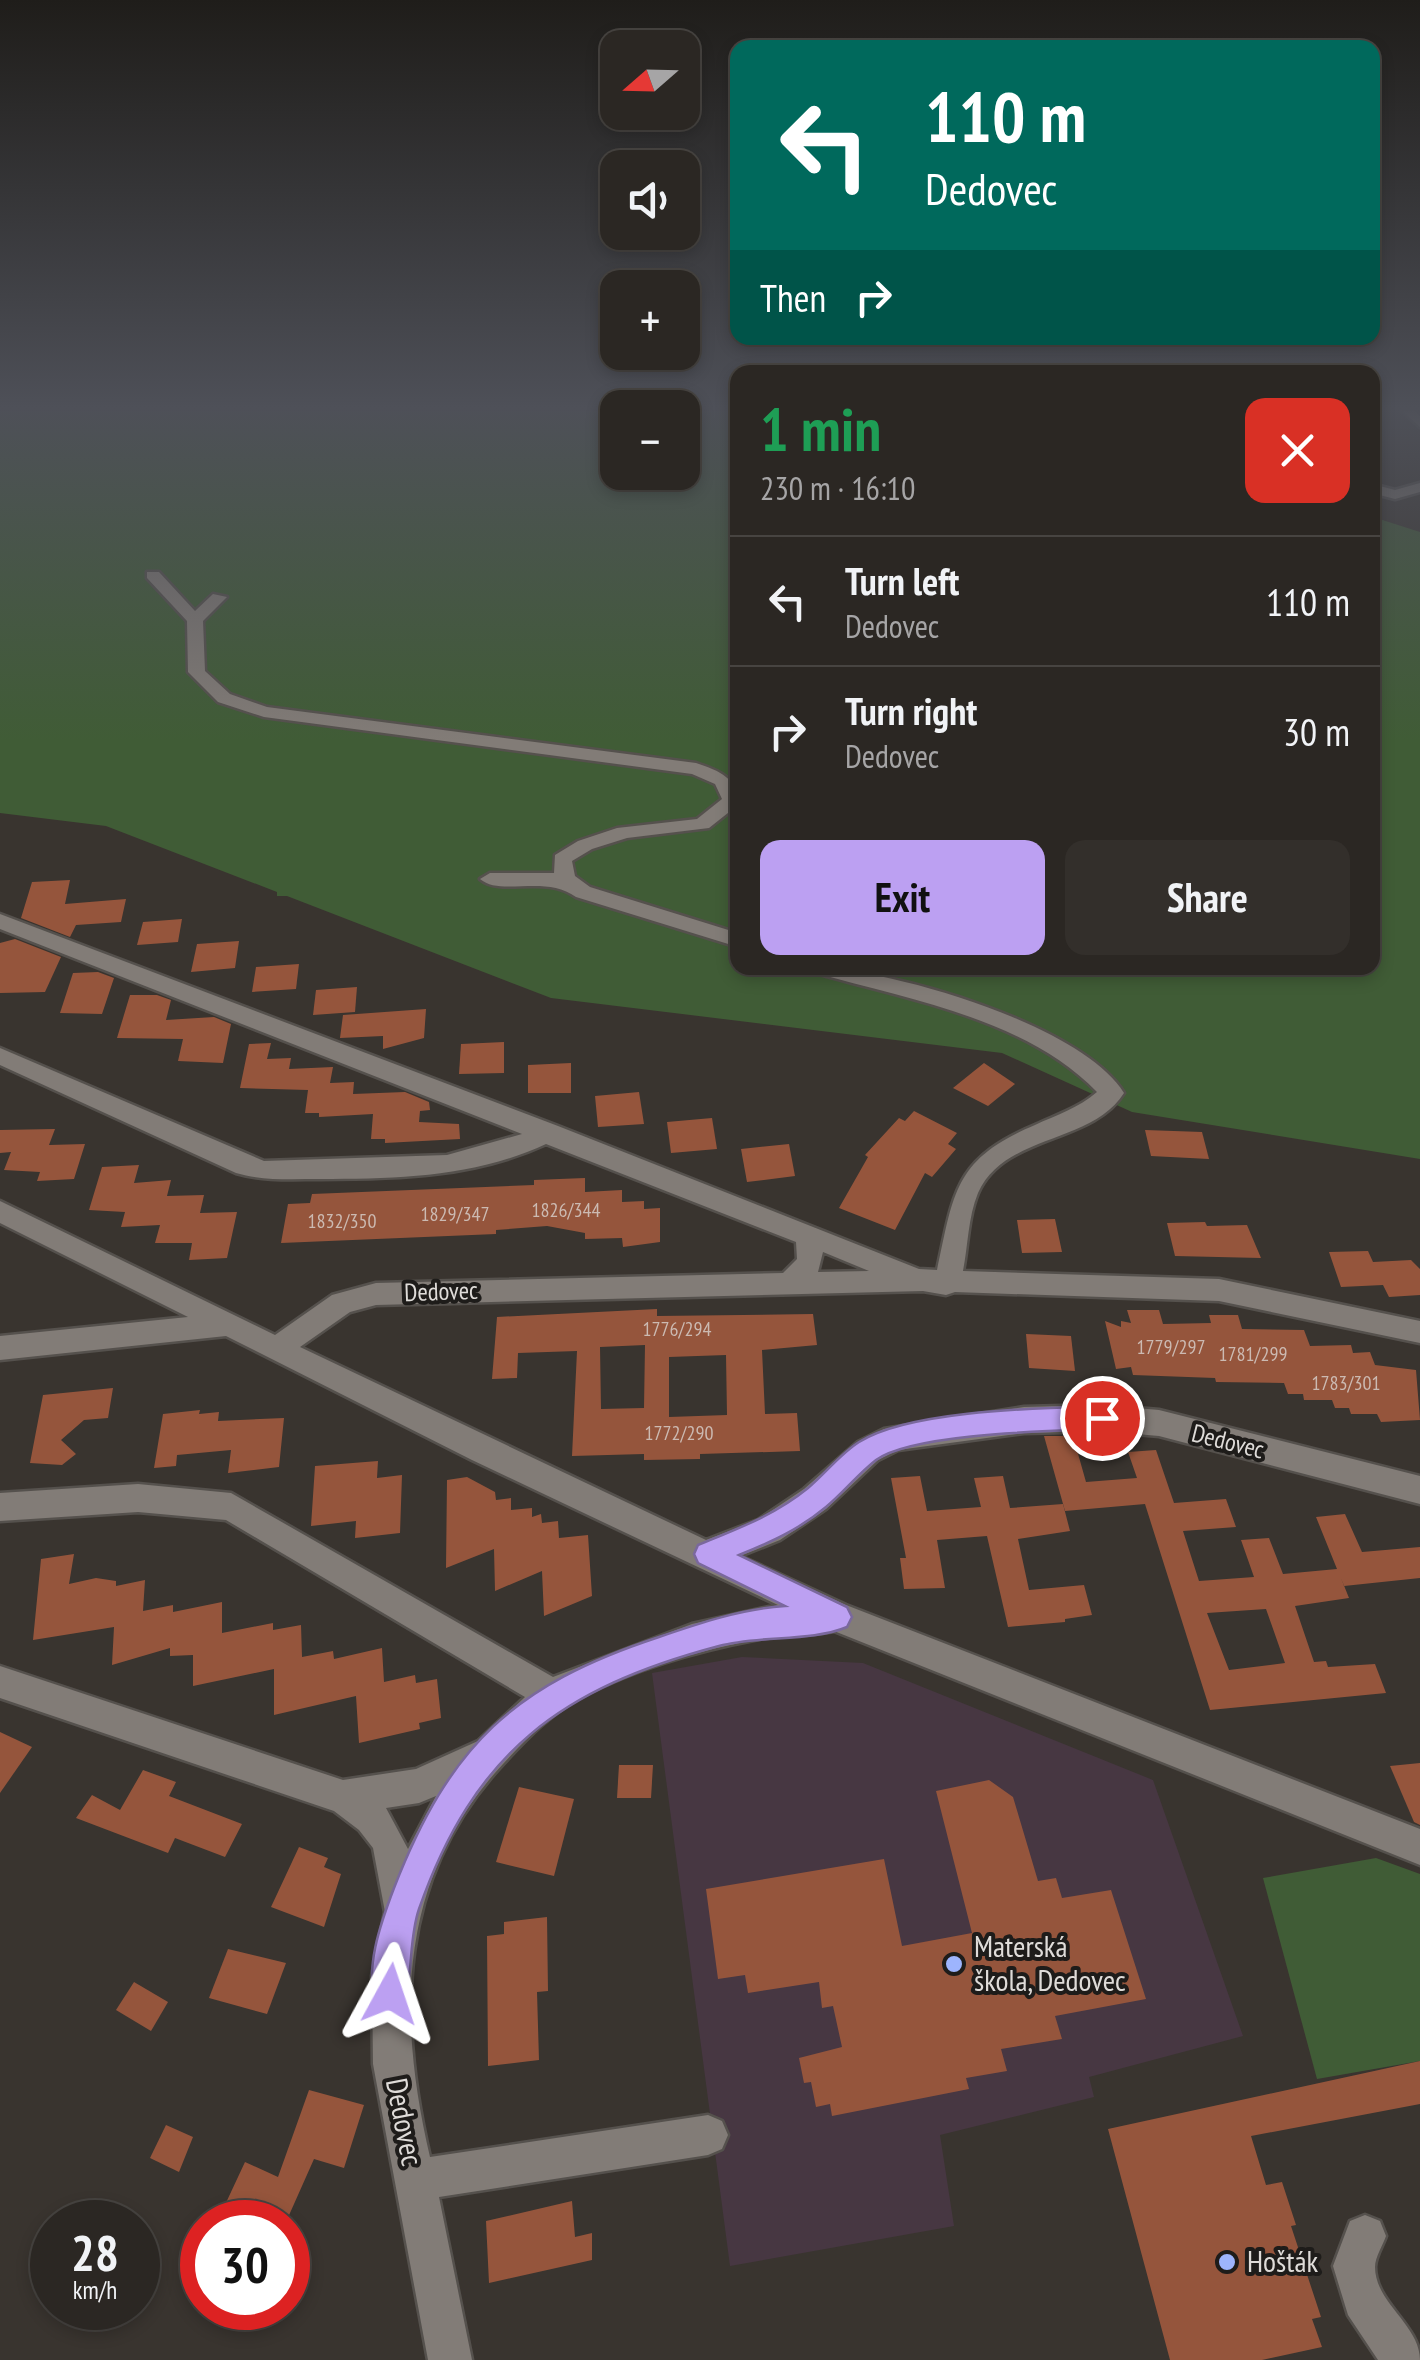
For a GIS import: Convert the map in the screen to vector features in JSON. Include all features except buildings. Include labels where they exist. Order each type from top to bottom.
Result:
[{"type":"street","points":[[153,575],[195,620],[197,672],[224,698],[264,712],[696,769],[723,781],[730,796]]},
{"type":"street","points":[[195,620],[219,596]]},
{"type":"street","points":[[564,879],[562,858],[585,844],[624,832],[702,824],[730,802]]},
{"type":"street","points":[[490,879],[564,879],[583,892],[730,938]]},
{"type":"street","name":"Dedovec","points":[[0,921],[934,1282]]},
{"type":"street","points":[[846,975],[1032,1033],[1081,1062],[1112,1093],[1012,1145],[976,1176],[963,1204],[955,1259],[934,1282]]},
{"type":"street","points":[[0,1056],[244,1166],[264,1170],[471,1161],[527,1144],[549,1132]]},
{"type":"street","name":"Dedovec","points":[[0,1211],[275,1350],[837,1617],[1420,1846]]},
{"type":"street","points":[[791,1282],[810,1262],[809,1234]]},
{"type":"street","name":"Dedovec","points":[[275,1350],[342,1303],[376,1294],[791,1282],[1219,1290],[1420,1332]]},
{"type":"street","points":[[0,1348],[227,1324]]},
{"type":"street","name":"Dedovec","points":[[708,1554],[770,1530],[815,1499],[868,1451],[894,1438],[1024,1420],[1102,1418],[1159,1423],[1420,1490]]},
{"type":"street","points":[[0,1507],[138,1498],[231,1507],[553,1695]]},
{"type":"street","name":"Dedovec","points":[[450,2360],[395,2095],[388,2026],[390,1964],[401,1914],[430,1838],[457,1790],[493,1748],[553,1695],[608,1670],[719,1632],[770,1621],[837,1617]]},
{"type":"street","points":[[0,1682],[343,1796],[371,1812],[388,1834],[401,1914]]},
{"type":"street","points":[[343,1796],[419,1786],[493,1748]]},
{"type":"street","points":[[415,2180],[708,2134]]},
{"type":"street","points":[[1365,2236],[1354,2266],[1363,2300],[1403,2360]]},
{"type":"shaded area","name":"Materská škola, Dedovec","points":[[742,1657],[863,1663],[1153,1780],[1243,2036],[1089,2077],[1094,2097],[940,2135],[954,2226],[730,2266],[652,1673]]},
{"type":"green space","points":[[0,521],[730,521],[730,975],[1380,975],[1380,521],[1386,521],[1420,532],[1420,1159],[1132,1112],[1002,1053],[551,998],[287,896],[277,896],[277,892],[106,826],[0,813]]},
{"type":"green space","points":[[1376,1858],[1420,1874],[1420,2061],[1317,2079],[1263,1878]]},
{"type":"place","name":"Materská škola, Dedovec","points":[[954,1964]]},
{"type":"place","name":"Hošták","points":[[1227,2262]]},
{"type":"route","points":[[390,1994],[390,1964],[401,1914],[430,1838],[457,1790],[493,1748],[553,1695],[662,1649],[719,1632],[770,1621],[837,1617],[708,1554],[770,1530],[815,1499],[868,1451],[894,1438],[1024,1420],[1102,1418]]}]
